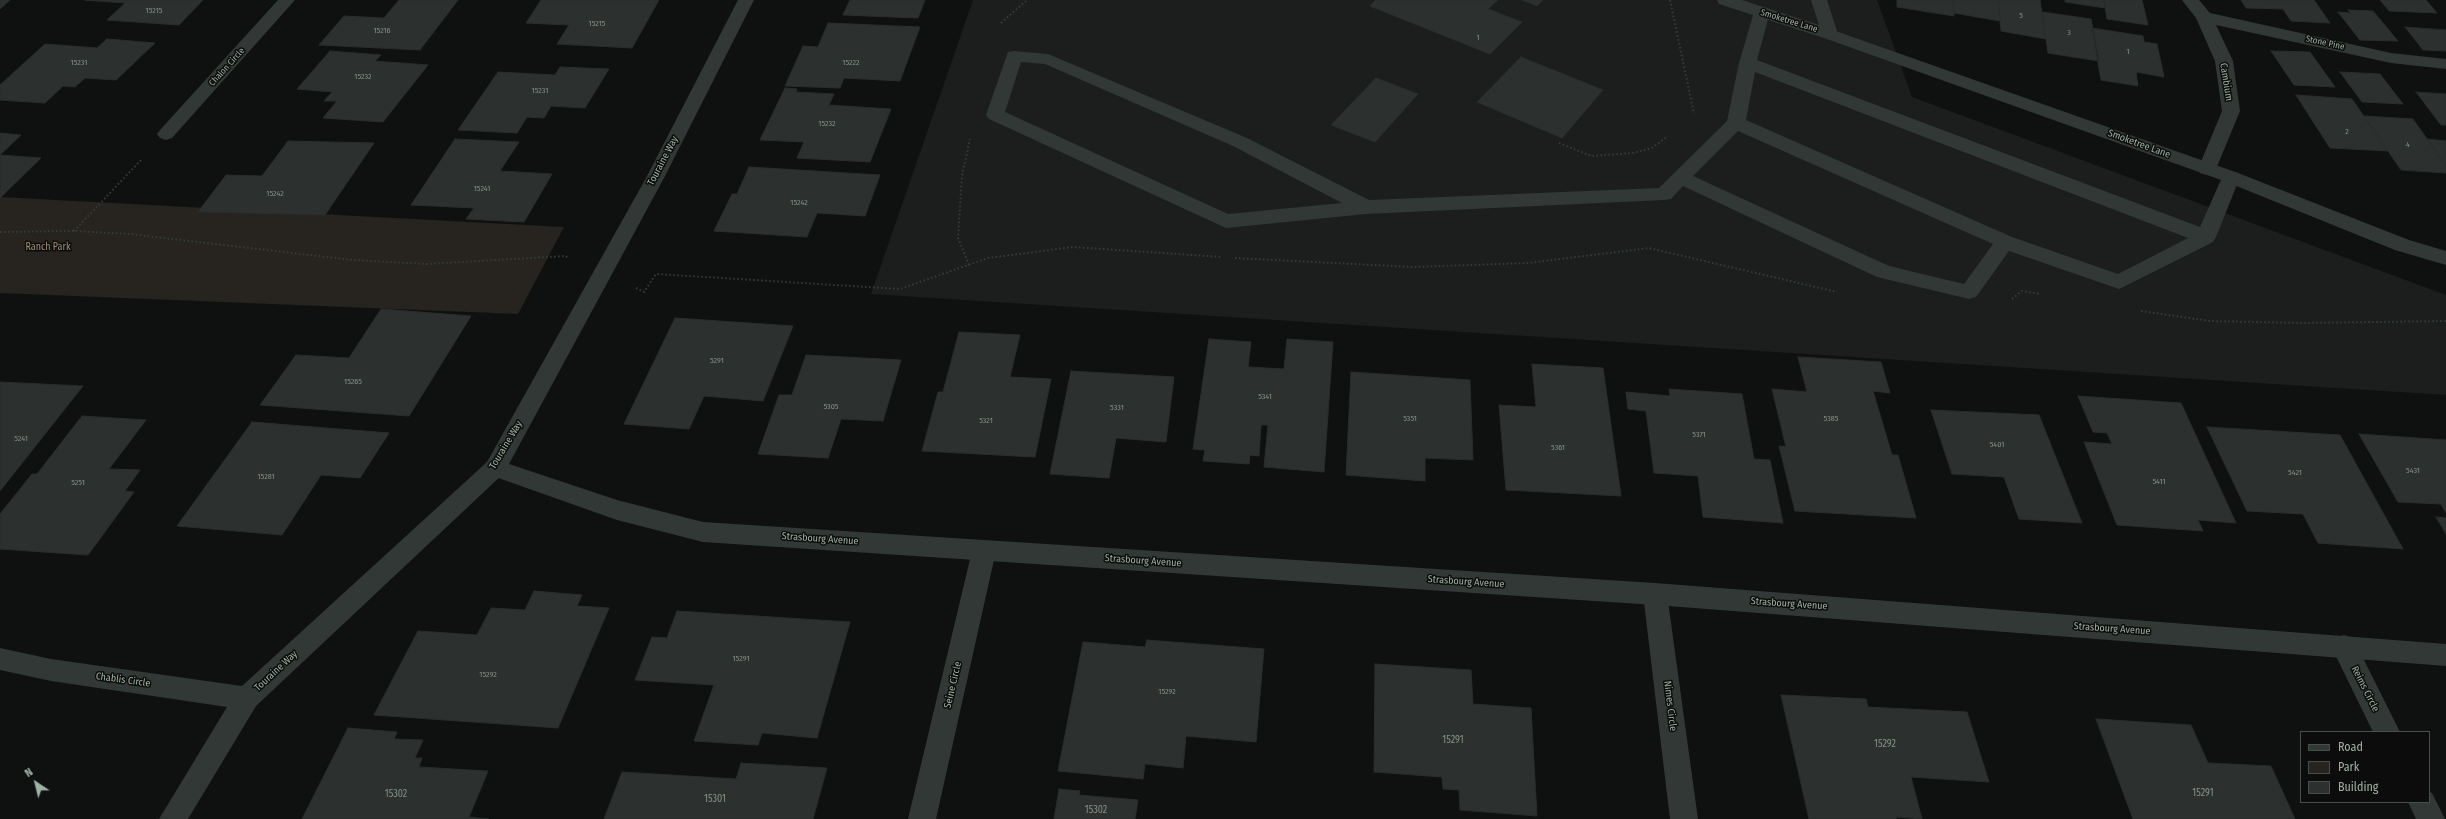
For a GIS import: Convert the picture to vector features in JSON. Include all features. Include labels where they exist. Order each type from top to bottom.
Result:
[{"type":"street","name":"Chalon Circle","points":[[166,134],[287,0]]},
{"type":"street","name":"Touraine Way","points":[[173,819],[247,698],[495,468],[655,178],[746,0]]},
{"type":"street","name":"Smoketree Lane","points":[[1725,0],[1830,34],[2207,168],[2402,245],[2446,258]]},
{"type":"street","name":"Smoketree Lane","points":[[1820,0],[1830,34]]},
{"type":"street","name":"Cambium","points":[[2190,0],[2204,17],[2224,61],[2231,111],[2220,142],[2207,168]]},
{"type":"street","points":[[1366,207],[1233,139],[1048,59],[1014,56],[995,115],[1226,221],[1366,207],[1664,194],[1736,123],[1748,63],[1762,12]]},
{"type":"street","name":"Stone Pine","points":[[2204,17],[2390,58],[2446,64]]},
{"type":"street","points":[[1748,63],[2206,237]]},
{"type":"street","points":[[1736,123],[2005,242],[2119,282],[2206,237],[2231,177]]},
{"type":"street","points":[[1681,178],[1884,272],[1969,292],[2005,242]]},
{"type":"street","name":"Strasbourg Avenue","points":[[495,468],[617,510],[703,532],[1655,594],[2446,655]]},
{"type":"street","name":"Seine Circle","points":[[922,819],[984,551]]},
{"type":"street","name":"Nimes Circle","points":[[1655,594],[1684,819]]},
{"type":"street","name":"Reims Circle","points":[[2344,646],[2386,731]]},
{"type":"street","name":"Chablis Circle","points":[[0,659],[51,670],[247,698]]},
{"type":"street","points":[[2423,803],[2431,819]]},
{"type":"path","points":[[1670,0],[1695,118]]},
{"type":"path","points":[[74,231],[166,134]]},
{"type":"path","points":[[1559,143],[1591,156],[1633,153],[1652,148],[1670,135]]},
{"type":"path","points":[[0,232],[74,231],[182,238],[353,260],[427,264],[565,256],[644,292],[656,274],[900,289],[988,258],[1073,247],[1223,257]]},
{"type":"path","points":[[1231,258],[1413,267],[1528,263],[1649,248],[1840,292]]},
{"type":"path","points":[[2011,299],[2022,291],[2045,295]]},
{"type":"path","points":[[2134,310],[2210,321],[2302,323],[2446,321]]},
{"type":"shaded area","points":[[973,0],[1877,0],[1912,97],[2446,295],[2446,395],[871,294]]},
{"type":"green space","name":"Ranch Park","points":[[0,197],[564,227],[518,314],[0,293]]},
{"type":"building","points":[[0,0],[10,0],[0,9]]},
{"type":"building","points":[[85,0],[203,0],[179,25],[107,20],[125,3]]},
{"type":"building","points":[[399,0],[458,0],[420,50],[319,45],[344,16],[384,18]]},
{"type":"building","points":[[541,0],[659,0],[632,48],[557,44],[569,25],[526,23]]},
{"type":"building","points":[[850,0],[925,0],[918,18],[843,15]]},
{"type":"building","points":[[1376,0],[1498,0],[1488,9],[1522,22],[1490,54],[1370,6]]},
{"type":"building","points":[[1522,0],[1543,0],[1537,6]]},
{"type":"building","points":[[1897,0],[1953,0],[1954,16],[1897,7]]},
{"type":"building","points":[[1953,0],[1998,0],[2000,21],[1954,13]]},
{"type":"building","points":[[1998,0],[2040,0],[2046,39],[2001,31]]},
{"type":"building","points":[[2065,0],[2104,0],[2105,8],[2065,2]]},
{"type":"building","points":[[2104,0],[2142,0],[2148,25],[2107,19]]},
{"type":"building","points":[[2241,0],[2314,0],[2330,23],[2291,21],[2283,9],[2246,8]]},
{"type":"building","points":[[2380,0],[2426,0],[2437,13],[2389,11]]},
{"type":"building","points":[[2348,10],[2373,11],[2398,41],[2360,40],[2338,12],[2351,13]]},
{"type":"building","points":[[2042,12],[2091,19],[2099,61],[2048,53]]},
{"type":"building","points":[[828,23],[920,27],[900,81],[844,78],[840,88],[785,86],[803,46],[818,47]]},
{"type":"building","points":[[2405,27],[2446,30],[2446,51],[2423,50]]},
{"type":"building","points":[[2092,28],[2143,36],[2144,42],[2157,44],[2164,77],[2136,72],[2138,86],[2101,80]]},
{"type":"building","points":[[107,39],[155,43],[116,80],[85,78],[75,87],[63,86],[45,103],[0,100],[0,85],[45,44],[97,48]]},
{"type":"building","points":[[330,51],[381,55],[375,61],[428,65],[383,122],[323,118],[337,101],[324,101],[332,92],[297,89]]},
{"type":"building","points":[[2271,51],[2310,52],[2335,87],[2294,85]]},
{"type":"building","points":[[1521,57],[1603,90],[1562,138],[1477,102]]},
{"type":"building","points":[[560,67],[609,69],[585,108],[551,106],[544,118],[527,117],[517,133],[458,130],[498,72],[555,75]]},
{"type":"building","points":[[2340,72],[2380,74],[2403,104],[2362,102]]},
{"type":"building","points":[[1376,78],[1418,94],[1375,142],[1331,125]]},
{"type":"building","points":[[785,88],[797,89],[796,92],[834,94],[829,105],[891,109],[870,162],[797,158],[804,142],[760,140]]},
{"type":"building","points":[[2416,92],[2446,94],[2446,125],[2441,125]]},
{"type":"building","points":[[2296,95],[2352,99],[2388,151],[2330,148]]},
{"type":"building","points":[[2364,116],[2413,119],[2446,166],[2446,173],[2401,170]]},
{"type":"building","points":[[0,133],[21,135],[0,155]]},
{"type":"building","points":[[455,139],[519,142],[500,171],[552,174],[524,222],[466,219],[474,208],[411,205]]},
{"type":"building","points":[[2427,139],[2446,141],[2446,166]]},
{"type":"building","points":[[288,141],[374,143],[325,215],[198,212],[226,175],[262,176]]},
{"type":"building","points":[[0,155],[41,158],[0,198]]},
{"type":"building","points":[[749,167],[880,175],[865,216],[817,213],[807,237],[714,231],[732,194],[737,194]]},
{"type":"building","points":[[381,309],[471,316],[409,416],[260,405],[296,355],[349,358]]},
{"type":"building","points":[[675,318],[793,326],[763,401],[704,396],[689,429],[624,424]]},
{"type":"building","points":[[959,332],[1020,335],[1010,377],[1051,379],[1035,457],[922,451],[938,392],[943,392]]},
{"type":"building","points":[[1209,339],[1251,342],[1248,367],[1284,369],[1287,339],[1333,342],[1324,472],[1264,467],[1268,425],[1261,425],[1259,456],[1250,455],[1249,464],[1203,461],[1205,450],[1193,449]]},
{"type":"building","points":[[806,355],[901,360],[883,421],[841,419],[828,458],[758,454],[779,395],[792,395]]},
{"type":"building","points":[[1798,357],[1881,362],[1890,393],[1873,391],[1892,455],[1898,455],[1916,518],[1795,511],[1779,446],[1786,447],[1772,389],[1807,392]]},
{"type":"building","points":[[1532,364],[1603,368],[1621,496],[1506,490],[1499,405],[1536,407]]},
{"type":"building","points":[[1071,371],[1174,377],[1166,442],[1116,438],[1109,478],[1050,474]]},
{"type":"building","points":[[1351,372],[1470,380],[1473,460],[1425,458],[1425,481],[1346,475]]},
{"type":"building","points":[[0,382],[83,386],[0,491]]},
{"type":"building","points":[[1669,389],[1742,394],[1754,459],[1770,460],[1783,523],[1703,517],[1698,476],[1654,473],[1646,411],[1628,409],[1626,392],[1670,396]]},
{"type":"building","points":[[2078,396],[2181,403],[2236,523],[2198,520],[2203,531],[2117,525],[2084,442],[2112,444],[2107,433],[2093,432]]},
{"type":"building","points":[[1931,410],[2039,415],[2082,523],[2019,519],[2004,477],[1952,474]]},
{"type":"building","points":[[82,416],[146,420],[109,469],[140,470],[125,491],[134,492],[88,555],[0,549],[0,514],[32,474],[37,474]]},
{"type":"building","points":[[252,422],[389,433],[360,478],[321,475],[282,535],[177,526]]},
{"type":"building","points":[[2207,427],[2340,435],[2403,549],[2318,543],[2303,514],[2247,511]]},
{"type":"building","points":[[2359,434],[2446,440],[2446,513],[2441,504],[2398,502]]},
{"type":"building","points":[[2436,517],[2446,518],[2446,534]]},
{"type":"building","points":[[534,591],[582,595],[577,606],[609,608],[558,728],[374,715],[418,631],[477,635],[491,608],[525,610]]},
{"type":"building","points":[[677,611],[850,622],[817,738],[762,733],[758,745],[694,741],[714,685],[635,680],[652,637],[667,638]]},
{"type":"building","points":[[1147,640],[1264,649],[1256,742],[1186,736],[1183,768],[1145,764],[1143,779],[1058,771],[1083,642],[1145,647]]},
{"type":"building","points":[[1375,664],[1471,670],[1473,704],[1531,708],[1537,816],[1460,810],[1459,790],[1443,789],[1442,777],[1374,772]]},
{"type":"building","points":[[1781,695],[1866,699],[1868,707],[1967,712],[1989,782],[1911,777],[1922,819],[1896,817],[1897,819],[1809,819]]},
{"type":"building","points":[[2096,719],[2191,725],[2208,763],[2271,766],[2295,819],[2133,819]]},
{"type":"building","points":[[348,728],[397,732],[394,739],[423,740],[415,758],[422,758],[419,767],[488,771],[469,817],[489,819],[302,819]]},
{"type":"building","points":[[741,763],[827,768],[813,819],[604,819],[622,772],[736,779]]},
{"type":"building","points":[[1059,789],[1080,791],[1079,795],[1138,800],[1135,819],[1054,819]]}]
